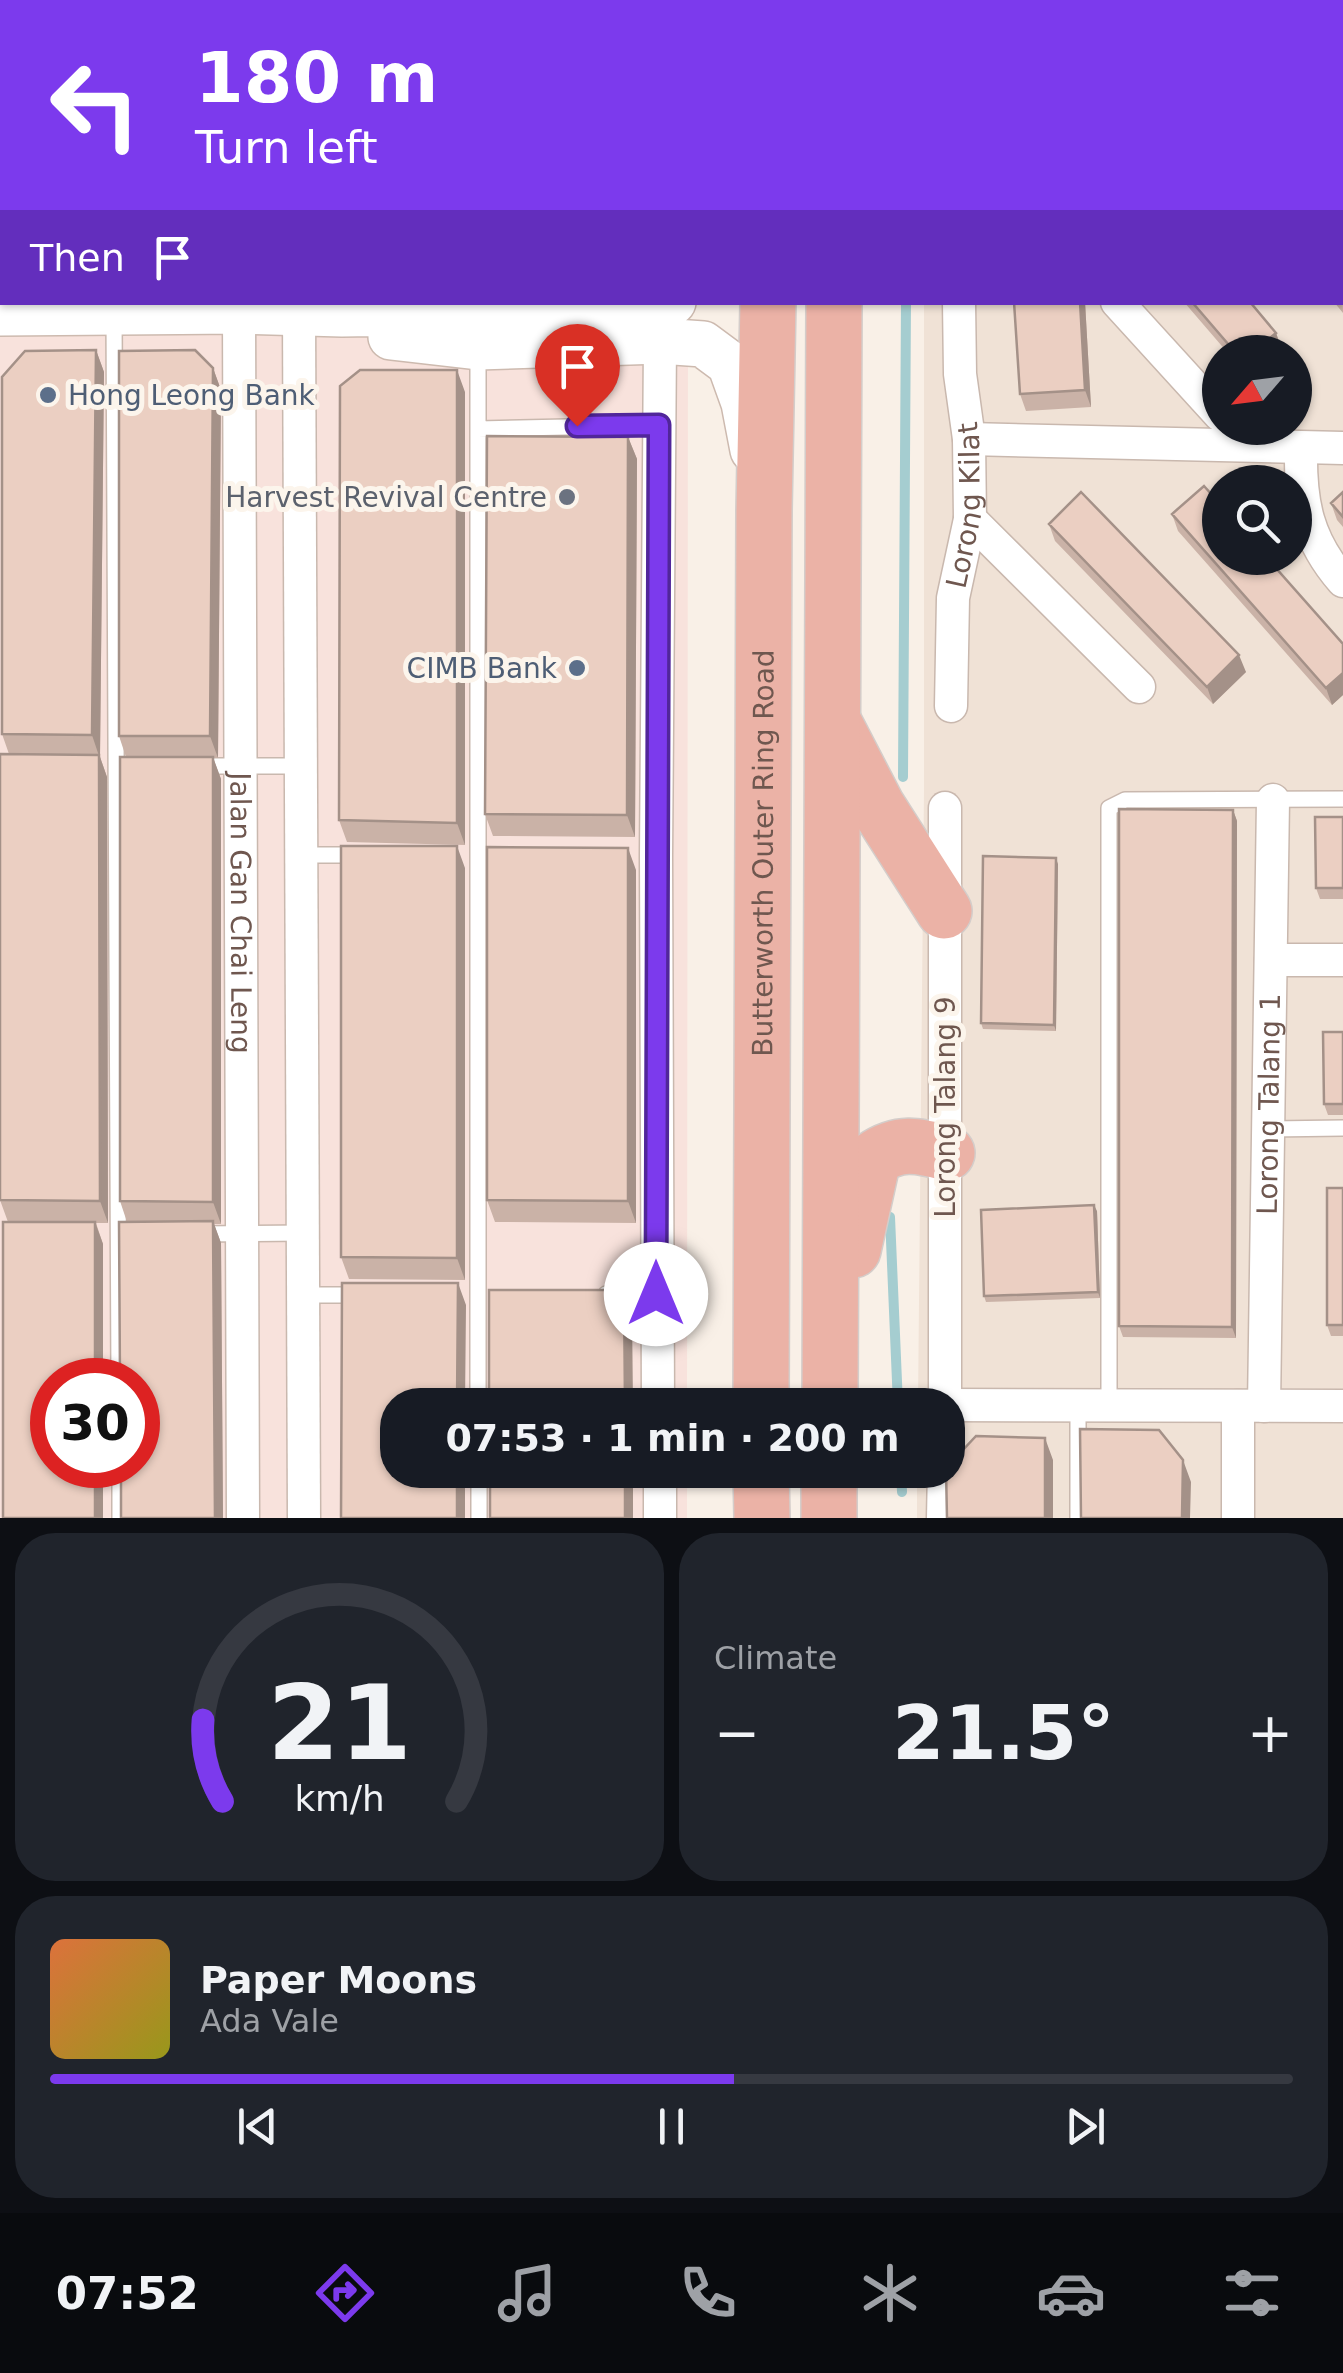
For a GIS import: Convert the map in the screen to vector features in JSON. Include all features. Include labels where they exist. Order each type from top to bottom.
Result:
[{"type":"highway","name":"Butterworth Outer Ring Road","points":[[761,1388],[768,305]]},
{"type":"highway","points":[[830,1388],[834,305]]},
{"type":"highway","points":[[832,718],[877,806],[944,911]]},
{"type":"highway","points":[[831,1349],[873,1160],[890,1148],[911,1143],[946,1153]]},
{"type":"street","name":"Lorong Kilat","points":[[950,706],[953,598],[970,519],[959,305]]},
{"type":"street","points":[[1120,305],[1202,394]]},
{"type":"street","points":[[0,313],[114,307],[320,314],[661,309],[667,322],[659,425],[646,856],[658,1388]]},
{"type":"street","name":"Jalan Gan Chai Leng","points":[[240,311],[243,1518]]},
{"type":"street","points":[[320,314],[385,336],[478,347],[667,322],[730,364],[744,403],[764,511]]},
{"type":"street","points":[[304,1518],[301,766],[320,314]]},
{"type":"street","points":[[968,438],[1202,437]]},
{"type":"street","points":[[1281,445],[1301,449],[1343,448]]},
{"type":"street","points":[[1301,449],[1300,480],[1313,540],[1343,581]]},
{"type":"street","points":[[970,519],[1139,686]]},
{"type":"street","name":"Lorong Talang 1","points":[[1238,1518],[1251,1406],[1268,1128],[1272,800]]},
{"type":"street","name":"Lorong Talang 9","points":[[944,808],[945,1388]]},
{"type":"street","points":[[1270,960],[1343,960]]},
{"type":"street","points":[[965,1405],[1343,1406]]},
{"type":"street","points":[[660,1488],[660,1518]]},
{"type":"street","points":[[943,1518],[944,1488]]},
{"type":"lane","points":[[114,307],[119,1358]]},
{"type":"lane","points":[[478,347],[478,1388]]},
{"type":"lane","points":[[478,429],[659,425]]},
{"type":"lane","points":[[97,766],[134,766]]},
{"type":"lane","points":[[187,766],[301,766]]},
{"type":"lane","points":[[1078,1518],[1094,1405],[1109,808],[1125,800],[1343,800]]},
{"type":"lane","points":[[302,855],[379,856]]},
{"type":"lane","points":[[457,856],[496,856]]},
{"type":"lane","points":[[1268,1128],[1343,1128]]},
{"type":"lane","points":[[189,1234],[303,1233]]},
{"type":"lane","points":[[99,1235],[136,1234]]},
{"type":"lane","points":[[458,1294],[498,1294]]},
{"type":"lane","points":[[597,1294],[656,1294]]},
{"type":"lane","points":[[303,1295],[381,1295]]},
{"type":"lane","points":[[120,1488],[120,1518]]},
{"type":"lane","points":[[478,1488],[479,1518]]},
{"type":"shaded area","points":[[0,305],[688,305],[687,1388],[380,1388],[380,1488],[687,1488],[687,1518],[0,1518]]},
{"type":"shaded area","points":[[924,305],[1343,305],[1343,1518],[917,1518],[917,1488],[965,1488],[965,1388],[918,1388]]},
{"type":"building","points":[[1014,305],[1080,305],[1085,390],[1020,394]]},
{"type":"building","points":[[1195,305],[1253,305],[1276,333],[1220,335]]},
{"type":"building","points":[[96,350],[92,735],[2,734],[2,377],[25,351]]},
{"type":"building","points":[[195,350],[213,368],[210,736],[119,736],[119,351]]},
{"type":"building","points":[[360,370],[457,370],[457,823],[339,820],[340,386]]},
{"type":"building","points":[[487,436],[628,437],[627,815],[485,814]]},
{"type":"building","points":[[1202,488],[1202,548],[1172,514]]},
{"type":"building","points":[[1081,492],[1239,655],[1207,687],[1049,524]]},
{"type":"building","points":[[1343,492],[1343,517],[1331,503]]},
{"type":"building","points":[[1226,575],[1282,575],[1343,644],[1343,673],[1326,688]]},
{"type":"building","points":[[0,754],[99,755],[100,1201],[0,1200]]},
{"type":"building","points":[[120,757],[213,757],[213,1202],[120,1201]]},
{"type":"building","points":[[1119,809],[1233,810],[1232,1327],[1119,1326]]},
{"type":"building","points":[[1315,817],[1343,817],[1343,888],[1316,888]]},
{"type":"building","points":[[341,846],[457,846],[457,1258],[341,1257]]},
{"type":"building","points":[[487,847],[628,848],[628,1201],[487,1200]]},
{"type":"building","points":[[983,856],[1056,858],[1054,1025],[981,1023]]},
{"type":"building","points":[[1323,1032],[1343,1032],[1343,1104],[1324,1104]]},
{"type":"building","points":[[1327,1188],[1343,1188],[1343,1325],[1327,1325]]},
{"type":"building","points":[[1094,1205],[1098,1292],[984,1296],[981,1210]]},
{"type":"building","points":[[213,1221],[215,1518],[121,1518],[121,1488],[160,1488],[160,1358],[120,1358],[119,1222]]},
{"type":"building","points":[[3,1222],[95,1222],[95,1358],[30,1358],[30,1488],[95,1488],[95,1518],[3,1518]]},
{"type":"building","points":[[342,1283],[458,1283],[457,1388],[380,1388],[380,1488],[457,1488],[457,1518],[341,1518]]},
{"type":"building","points":[[489,1290],[624,1290],[625,1388],[489,1388]]},
{"type":"building","points":[[1080,1429],[1159,1430],[1183,1460],[1182,1518],[1081,1518]]},
{"type":"building","points":[[976,1436],[1045,1438],[1045,1518],[947,1518],[946,1488],[965,1488],[965,1448]]},
{"type":"building","points":[[490,1488],[625,1488],[625,1518],[490,1518]]},
{"type":"waterway","points":[[903,777],[906,305]]},
{"type":"waterway","points":[[890,1217],[897,1388]]},
{"type":"waterway","points":[[902,1488],[902,1492]]},
{"type":"place","name":"Hong Leong Bank","points":[[48,395]]},
{"type":"place","name":"Harvest Revival Centre","points":[[567,497]]},
{"type":"place","name":"CIMB Bank","points":[[577,668]]},
{"type":"route","points":[[577,426],[659,425],[656,1294]]}]
